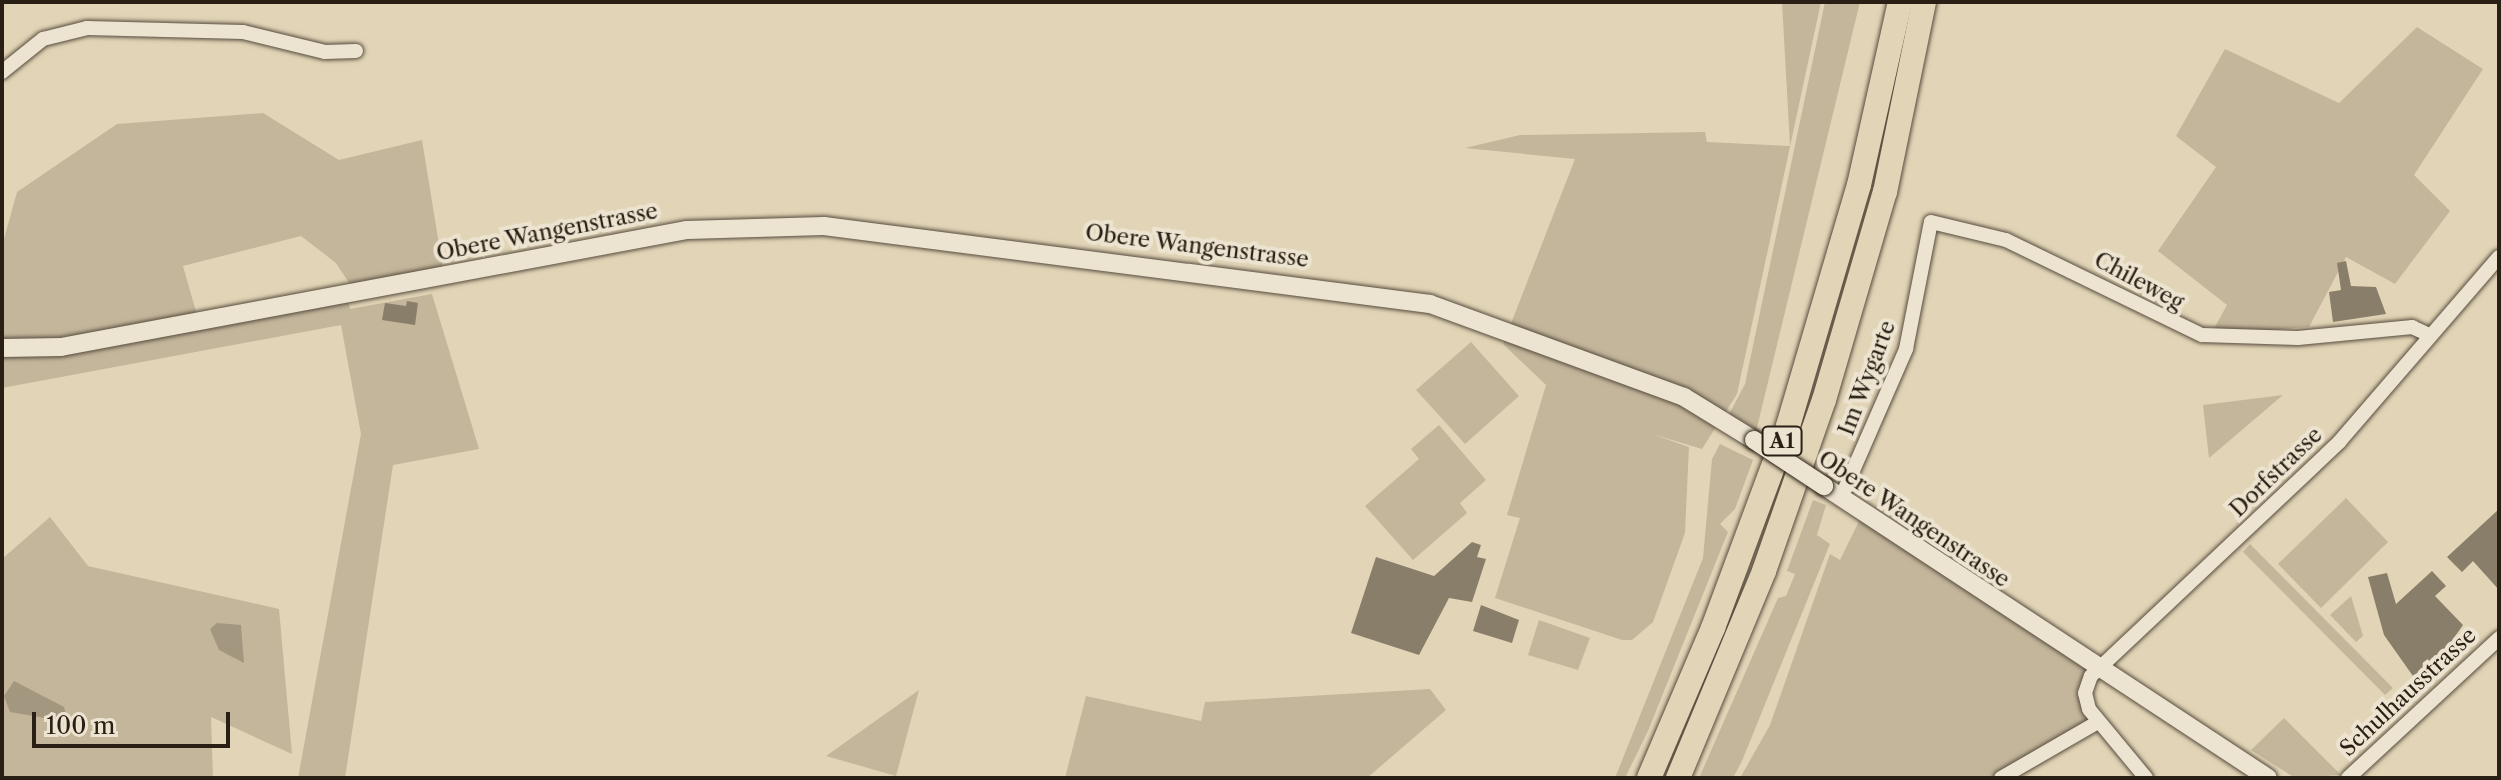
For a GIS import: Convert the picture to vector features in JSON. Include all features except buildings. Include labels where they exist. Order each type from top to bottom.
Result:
[{"type":"highway","name":"A1","points":[[1649,778],[1718,617],[1788,426],[1859,185],[1900,2]]},
{"type":"highway","name":"A1","points":[[1678,778],[1813,435],[1866,261],[1918,51],[1924,2]]},
{"type":"highway","points":[[1918,51],[1932,2]]},
{"type":"street","points":[[2,72],[43,39],[87,28],[243,32],[325,52],[356,51]]},
{"type":"street","name":"Chileweg","points":[[1931,222],[2006,240],[2202,335],[2298,338],[2412,327],[2429,335]]},
{"type":"street","name":"Im Wygarte","points":[[1841,498],[1906,349],[1931,222]]},
{"type":"street","name":"Obere Wangenstrasse","points":[[2,348],[61,347],[687,230],[824,226],[1430,304],[1684,397],[2268,778]]},
{"type":"street","name":"Dorfstrasse","points":[[2099,669],[2340,441],[2499,257]]},
{"type":"street","name":"Schulhausstrasse","points":[[2348,778],[2499,638]]},
{"type":"street","points":[[2099,669],[2085,693],[2098,722],[2146,778]]},
{"type":"street","points":[[2001,778],[2098,722]]},
{"type":"shaded area","points":[[1782,2],[1821,2],[1737,394],[1702,449],[1652,434],[1689,447],[1685,533],[1653,622],[1632,640],[1622,640],[1495,598],[1520,518],[1507,515],[1546,385],[1503,344],[1575,159],[1465,148],[1520,135],[1705,132],[1707,142],[1790,146]]},
{"type":"shaded area","points":[[1825,2],[1860,2],[1754,440],[1726,420],[1745,384]]},
{"type":"shaded area","points":[[2417,27],[2483,69],[2414,175],[2450,211],[2395,284],[2346,257],[2309,327],[2211,334],[2227,305],[2158,251],[2216,167],[2176,136],[2225,49],[2339,103]]},
{"type":"shaded area","points":[[263,113],[339,160],[422,140],[444,275],[355,292],[336,263],[301,236],[183,266],[199,322],[2,348],[2,246],[17,192],[117,124]]},
{"type":"shaded area","points":[[432,294],[479,449],[393,465],[345,778],[298,778],[361,434],[341,325],[2,388],[2,355],[348,299],[350,309]]},
{"type":"shaded area","points":[[1471,342],[1519,396],[1465,444],[1416,390]]},
{"type":"shaded area","points":[[2283,395],[2209,458],[2203,405]]},
{"type":"shaded area","points":[[1439,425],[1486,480],[1460,503],[1467,513],[1413,560],[1365,506],[1419,459],[1411,449]]},
{"type":"shaded area","points":[[1720,444],[1753,460],[1735,509],[1720,524],[1728,532],[1648,731],[1625,778],[1615,778],[1703,558],[1712,459]]},
{"type":"shaded area","points":[[2346,498],[2388,542],[2321,608],[2278,564]]},
{"type":"shaded area","points":[[1813,500],[1826,505],[1817,535],[1830,544],[1742,761],[1733,778],[1699,778],[1778,598],[1786,596],[1795,574],[1787,571]]},
{"type":"shaded area","points":[[1862,515],[2089,666],[2085,693],[2098,722],[2001,778],[1740,778],[1770,725],[1830,554],[1840,560]]},
{"type":"shaded area","points":[[50,517],[88,566],[279,609],[292,754],[211,717],[213,778],[2,778],[2,559]]},
{"type":"shaded area","points":[[2250,544],[2393,688],[2385,695],[2243,552]]},
{"type":"shaded area","points":[[2351,596],[2363,636],[2356,642],[2330,615]]},
{"type":"shaded area","points":[[1539,620],[1590,638],[1578,670],[1528,655]]},
{"type":"shaded area","points":[[217,623],[241,625],[244,663],[219,650],[210,629]]},
{"type":"shaded area","points":[[14,681],[64,707],[66,714],[56,720],[10,712],[4,696]]},
{"type":"shaded area","points":[[1430,689],[1446,710],[1367,778],[1065,778],[1086,696],[1201,721],[1205,702]]},
{"type":"shaded area","points":[[919,690],[896,776],[826,756]]},
{"type":"shaded area","points":[[2284,718],[2341,775],[2295,778],[2251,750]]}]
